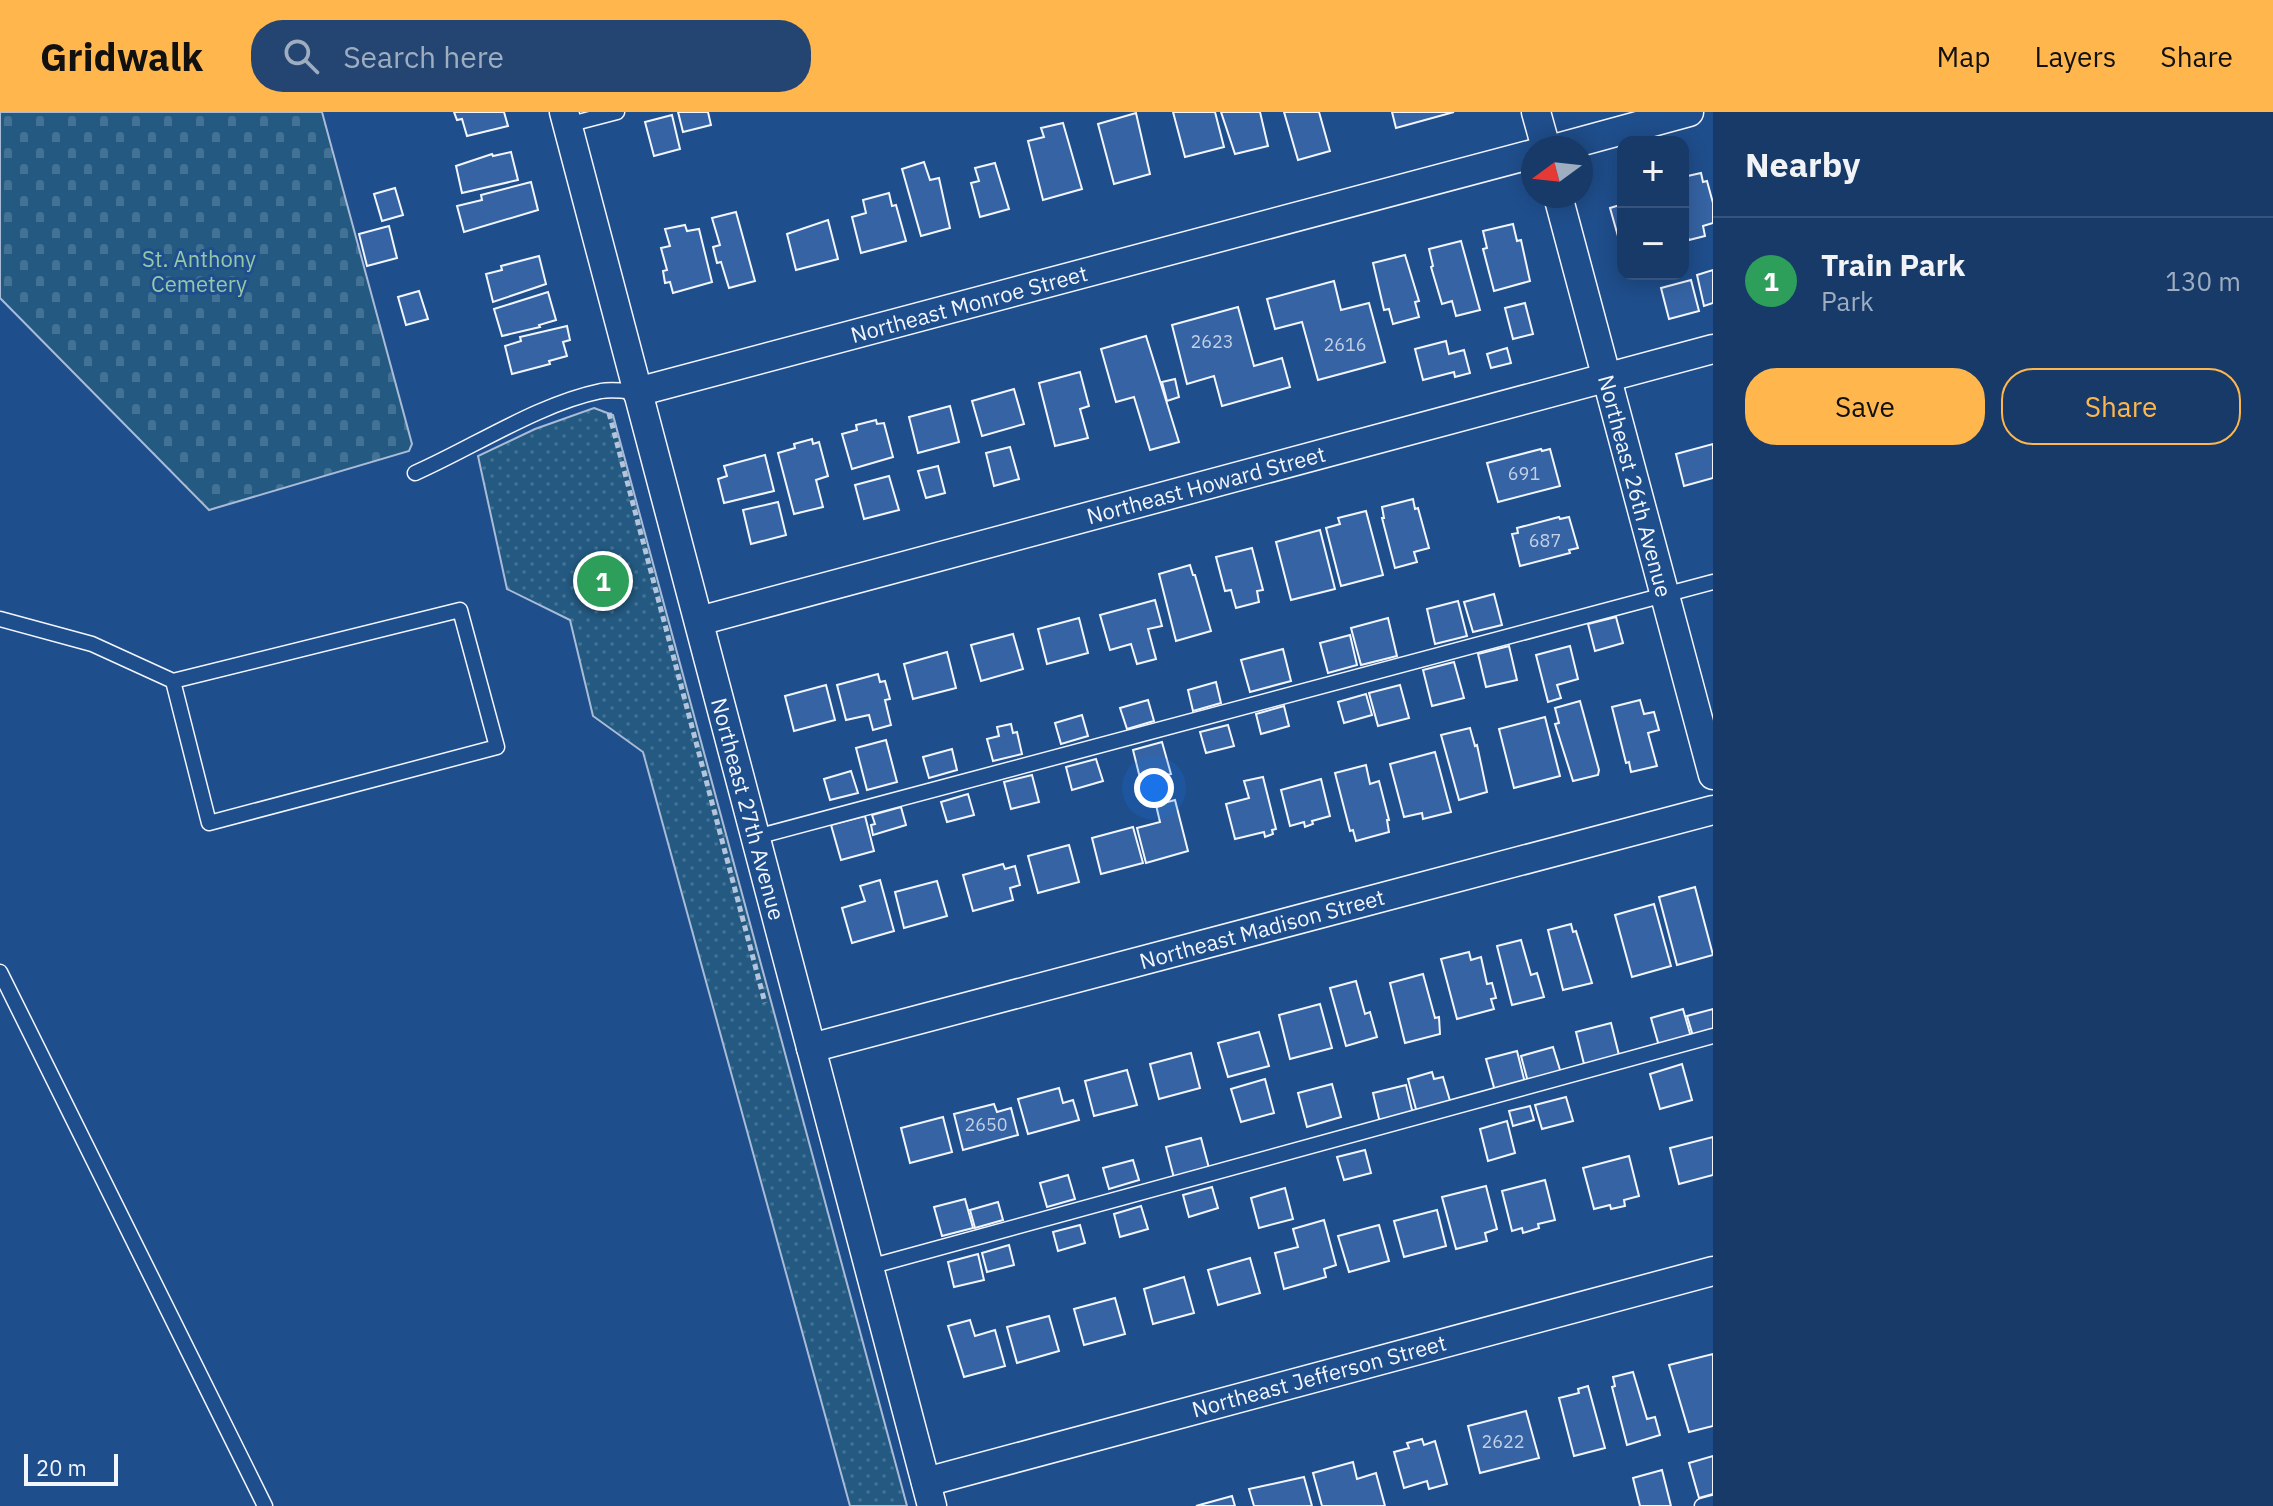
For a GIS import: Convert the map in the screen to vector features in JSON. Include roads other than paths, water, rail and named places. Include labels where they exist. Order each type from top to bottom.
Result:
[{"type":"street","points":[[1536,112],[1543,136]]},
{"type":"street","points":[[1593,138],[1689,112]]},
{"type":"street","name":"Northeast 27th Avenue","points":[[565,119],[929,1494]]},
{"type":"street","name":"Northeast Monroe Street","points":[[637,392],[1521,157]]},
{"type":"street","name":"Northeast 26th Avenue","points":[[1561,208],[1713,775]]},
{"type":"street","name":"Northeast Howard Street","points":[[699,621],[1713,349]]},
{"type":"street","name":"Northeast Madison Street","points":[[811,1048],[1713,810]]},
{"type":"street","name":"Northeast Jefferson Street","points":[[929,1494],[1713,1271]]},
{"type":"lane","points":[[565,119],[617,112]]},
{"type":"lane","name":"Northeast Monroe Street","points":[[415,473],[535,413],[602,391],[637,392]]},
{"type":"lane","points":[[756,837],[1713,582]]},
{"type":"lane","points":[[0,619],[92,644],[173,681],[460,610],[497,747],[209,823],[173,681]]},
{"type":"lane","points":[[0,972],[265,1506]]},
{"type":"lane","points":[[869,1267],[1713,1036]]},
{"type":"lane","points":[[1702,1506],[1713,1503]]},
{"type":"place","name":"Train Park","points":[[603,581]]},
{"type":"park label","name":"St. Anthony Cemetery","points":[[199,272]]}]
